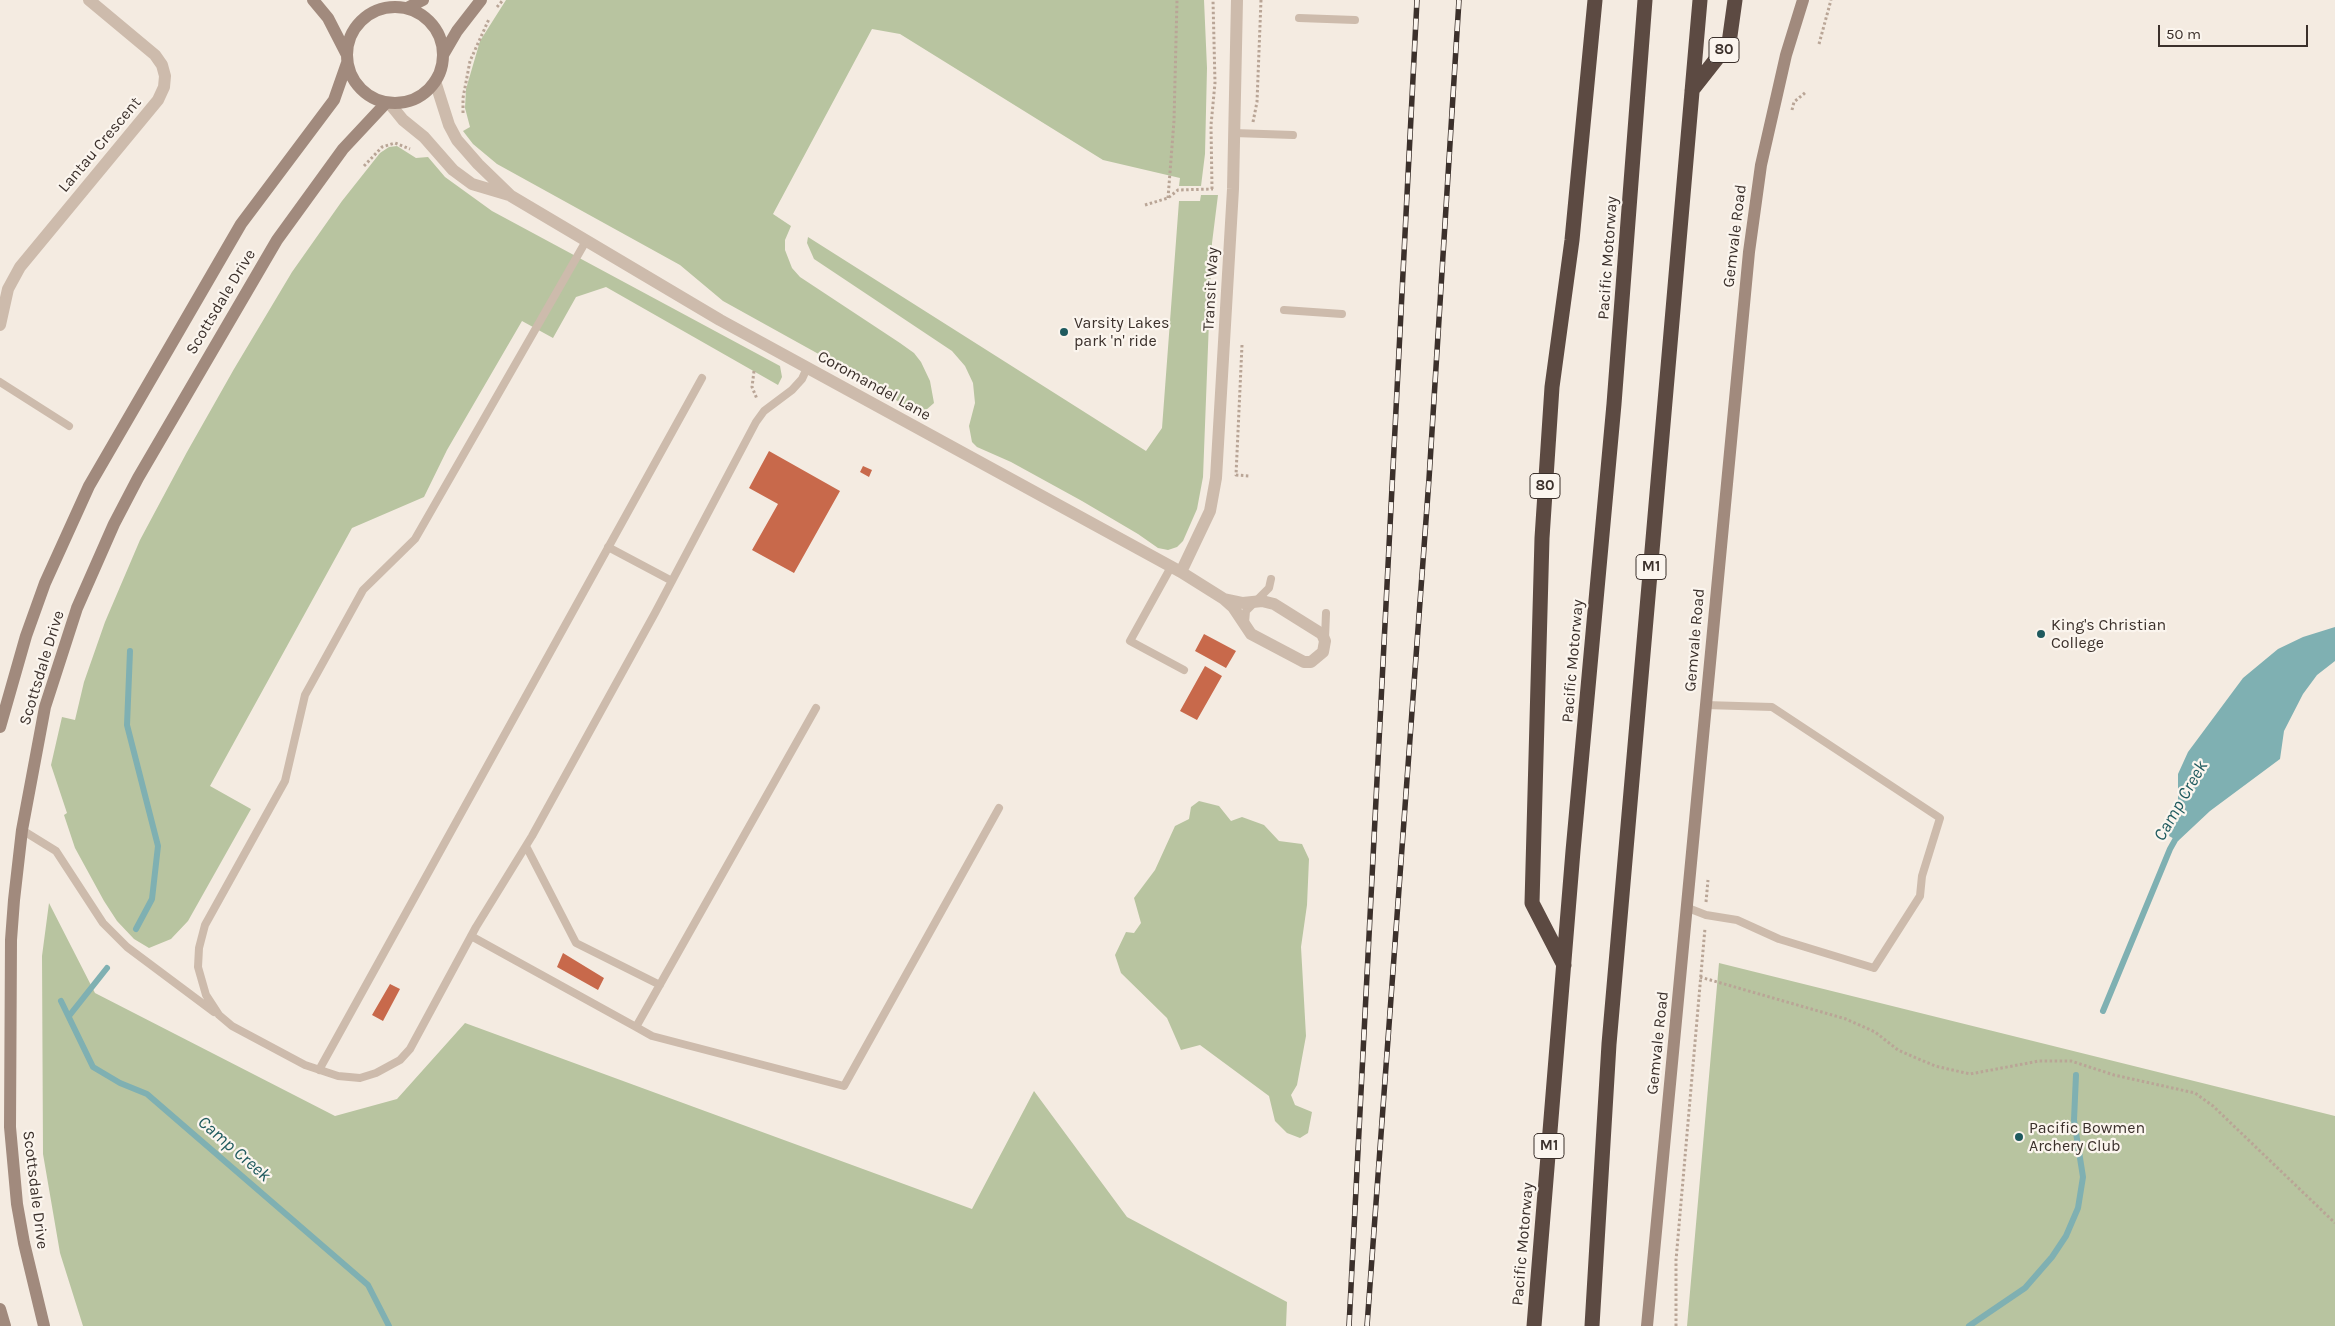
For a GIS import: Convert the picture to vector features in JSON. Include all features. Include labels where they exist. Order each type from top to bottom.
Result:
[{"type":"highway","name":"80","points":[[1565,967],[1532,903],[1542,547],[1552,387],[1572,240],[1595,0]]},
{"type":"highway","name":"Pacific Motorway","points":[[1534,1326],[1565,967],[1573,851],[1614,404],[1645,0]]},
{"type":"highway","name":"M1","points":[[1592,1326],[1609,1044],[1700,0]]},
{"type":"highway","name":"80","points":[[1692,90],[1729,43],[1735,0]]},
{"type":"main road","points":[[313,0],[328,18],[347,59],[352,78],[362,91],[375,100],[388,103],[406,103],[421,96],[435,81],[441,71],[443,55],[440,40],[433,26],[421,15],[407,8],[391,7],[375,10],[362,19],[352,32],[347,47],[347,59]]},
{"type":"main road","points":[[374,0],[391,7]]},
{"type":"main road","points":[[407,8],[423,0]]},
{"type":"main road","points":[[443,55],[457,31],[481,0]]},
{"type":"main road","name":"Gemvale Road","points":[[1649,1326],[1649,1288],[1683,961],[1705,705],[1749,252],[1761,165],[1786,55],[1803,0]]},
{"type":"main road","name":"Scottsdale Drive","points":[[0,726],[26,636],[45,583],[89,486],[241,224],[334,100],[347,59]]},
{"type":"main road","name":"Scottsdale Drive","points":[[44,1326],[26,1252],[17,1204],[10,1127],[11,940],[22,830],[45,707],[77,608],[114,524],[228,319],[277,240],[343,149],[388,103]]},
{"type":"main road","points":[[0,1308],[5,1326]]},
{"type":"street","name":"Lantau Crescent","points":[[0,325],[8,289],[20,267],[158,100],[164,88],[165,76],[162,65],[155,55],[89,0]]},
{"type":"street","name":"Transit Way","points":[[1176,569],[1210,511],[1215,494],[1233,190],[1237,0]]},
{"type":"street","name":"Coromandel Lane","points":[[435,81],[449,125],[458,140],[478,164],[512,196],[586,241],[807,368],[1176,569],[1224,599],[1239,614],[1246,629],[1252,634],[1304,662],[1311,662],[1323,652],[1325,641],[1322,634],[1274,604],[1262,601],[1243,603],[1224,599]]},
{"type":"street","name":"Coromandel Lane","points":[[388,103],[403,120],[424,137],[453,170],[472,184],[512,196]]},
{"type":"lane","points":[[1299,18],[1355,20]]},
{"type":"lane","points":[[1234,134],[1293,135]]},
{"type":"lane","points":[[219,1015],[206,995],[198,967],[199,948],[205,925],[285,781],[305,695],[363,590],[416,539],[586,241]]},
{"type":"lane","points":[[1284,310],[1342,314]]},
{"type":"lane","points":[[22,830],[56,851],[103,923],[127,947],[219,1015],[272,1048],[319,1070],[338,1076],[360,1078],[376,1073],[400,1060],[420,1030],[471,936],[526,846],[672,581],[756,422],[764,411],[792,390],[802,379],[807,368]]},
{"type":"lane","points":[[319,1070],[702,378]]},
{"type":"lane","points":[[0,382],[69,426]]},
{"type":"lane","points":[[608,547],[672,581]]},
{"type":"lane","points":[[1176,569],[1130,641],[1184,670]]},
{"type":"lane","points":[[1246,629],[1244,619],[1246,611],[1269,588],[1272,579]]},
{"type":"lane","points":[[1325,641],[1326,613]]},
{"type":"lane","points":[[1688,908],[1706,915],[1737,920],[1779,939],[1874,968],[1920,896],[1922,876],[1940,818],[1772,707],[1705,705]]},
{"type":"lane","points":[[636,1027],[816,708]]},
{"type":"lane","points":[[471,936],[652,1036],[844,1086],[999,808]]},
{"type":"lane","points":[[526,846],[576,943],[660,985]]},
{"type":"path","points":[[464,117],[463,98],[470,61],[484,28],[502,0]]},
{"type":"path","points":[[1168,198],[1174,122],[1177,0]]},
{"type":"path","points":[[1212,189],[1211,124],[1215,83],[1213,0]]},
{"type":"path","points":[[1253,133],[1259,73],[1261,0]]},
{"type":"path","points":[[1819,44],[1831,0]]},
{"type":"path","points":[[364,166],[375,152],[388,144],[403,145],[416,153]]},
{"type":"path","points":[[1145,205],[1168,198],[1178,190],[1203,189]]},
{"type":"path","points":[[1242,337],[1236,475],[1250,476]]},
{"type":"path","points":[[754,371],[752,387],[757,399]]},
{"type":"path","points":[[1683,961],[1701,977],[1846,1019],[1875,1032],[1898,1050],[1935,1066],[1970,1074],[2038,1060],[2071,1061],[2114,1075],[2195,1093],[2213,1106],[2335,1222]]},
{"type":"green space","points":[[506,0],[1204,0],[1207,68],[1205,154],[1201,186],[1179,186],[1180,178],[1103,160],[900,34],[872,29],[773,214],[791,226],[785,240],[785,250],[792,268],[800,277],[900,343],[914,353],[921,362],[930,381],[934,403],[926,410],[914,411],[833,362],[723,301],[680,265],[497,164],[473,144],[463,131],[470,127],[465,108],[466,89],[480,41]]},
{"type":"green space","points":[[397,146],[416,158],[428,157],[445,177],[492,211],[780,366],[782,377],[778,385],[606,287],[576,297],[553,338],[522,321],[447,450],[424,497],[352,528],[210,786],[251,809],[188,921],[171,939],[149,948],[134,939],[117,921],[75,848],[64,815],[67,813],[51,765],[62,717],[75,720],[84,682],[105,622],[140,540],[234,369],[292,272],[342,201],[380,153],[389,147]]},
{"type":"green space","points":[[1201,195],[1218,195],[1212,243],[1203,477],[1197,509],[1183,541],[1177,547],[1168,550],[1158,548],[1082,501],[1011,462],[977,447],[972,442],[969,426],[975,403],[973,383],[965,366],[952,351],[814,259],[807,243],[808,237],[1146,451],[1162,428],[1179,201],[1200,201]]},
{"type":"green space","points":[[1199,801],[1219,806],[1231,821],[1242,817],[1264,825],[1279,841],[1302,844],[1309,859],[1307,905],[1301,947],[1306,1036],[1297,1085],[1291,1095],[1295,1105],[1312,1112],[1308,1133],[1300,1138],[1287,1133],[1275,1121],[1269,1096],[1200,1045],[1181,1050],[1167,1018],[1121,973],[1115,955],[1126,932],[1134,933],[1141,923],[1134,898],[1155,870],[1175,826],[1189,819],[1191,807]]},
{"type":"green space","points":[[49,903],[95,993],[335,1116],[397,1099],[465,1023],[972,1209],[1034,1091],[1127,1217],[1287,1302],[1286,1326],[83,1326],[60,1253],[43,1154],[42,956]]},
{"type":"green space","name":"Pacific Bowmen Archery Club","points":[[1719,963],[2335,1116],[2335,1326],[1687,1326]]},
{"type":"water","points":[[2335,627],[2335,661],[2317,675],[2303,694],[2284,731],[2280,759],[2210,811],[2178,841],[2169,836],[2178,802],[2178,774],[2188,752],[2243,678],[2278,649],[2303,637]]},
{"type":"building","points":[[769,451],[840,491],[794,573],[752,550],[778,504],[749,488]]},
{"type":"building","points":[[863,466],[872,470],[869,477],[860,472]]},
{"type":"building","points":[[1204,634],[1236,651],[1226,668],[1195,651]]},
{"type":"building","points":[[1205,666],[1222,676],[1197,720],[1180,711]]},
{"type":"building","points":[[563,953],[604,978],[598,990],[557,967]]},
{"type":"building","points":[[390,984],[400,989],[383,1021],[372,1015]]},
{"type":"waterway","points":[[130,651],[127,725],[158,846],[152,899],[136,929]]},
{"type":"waterway","name":"Camp Creek","points":[[2103,1011],[2170,849],[2179,833]]},
{"type":"waterway","points":[[69,1016],[107,968]]},
{"type":"waterway","name":"Camp Creek","points":[[61,1001],[93,1067],[120,1083],[147,1094],[368,1285],[389,1326]]},
{"type":"waterway","name":"Camp Creek","points":[[1969,1326],[2025,1288],[2052,1257],[2066,1236],[2078,1208],[2083,1177],[2074,1120],[2076,1075]]},
{"type":"railway","points":[[1349,1326],[1417,0]]},
{"type":"railway","points":[[1367,1326],[1429,479],[1459,0]]},
{"type":"place","name":"Varsity Lakes park 'n' ride","points":[[1064,332]]},
{"type":"place","name":"King's Christian College","points":[[2041,634]]},
{"type":"place","name":"Pacific Bowmen Archery Club","points":[[2019,1137]]}]
